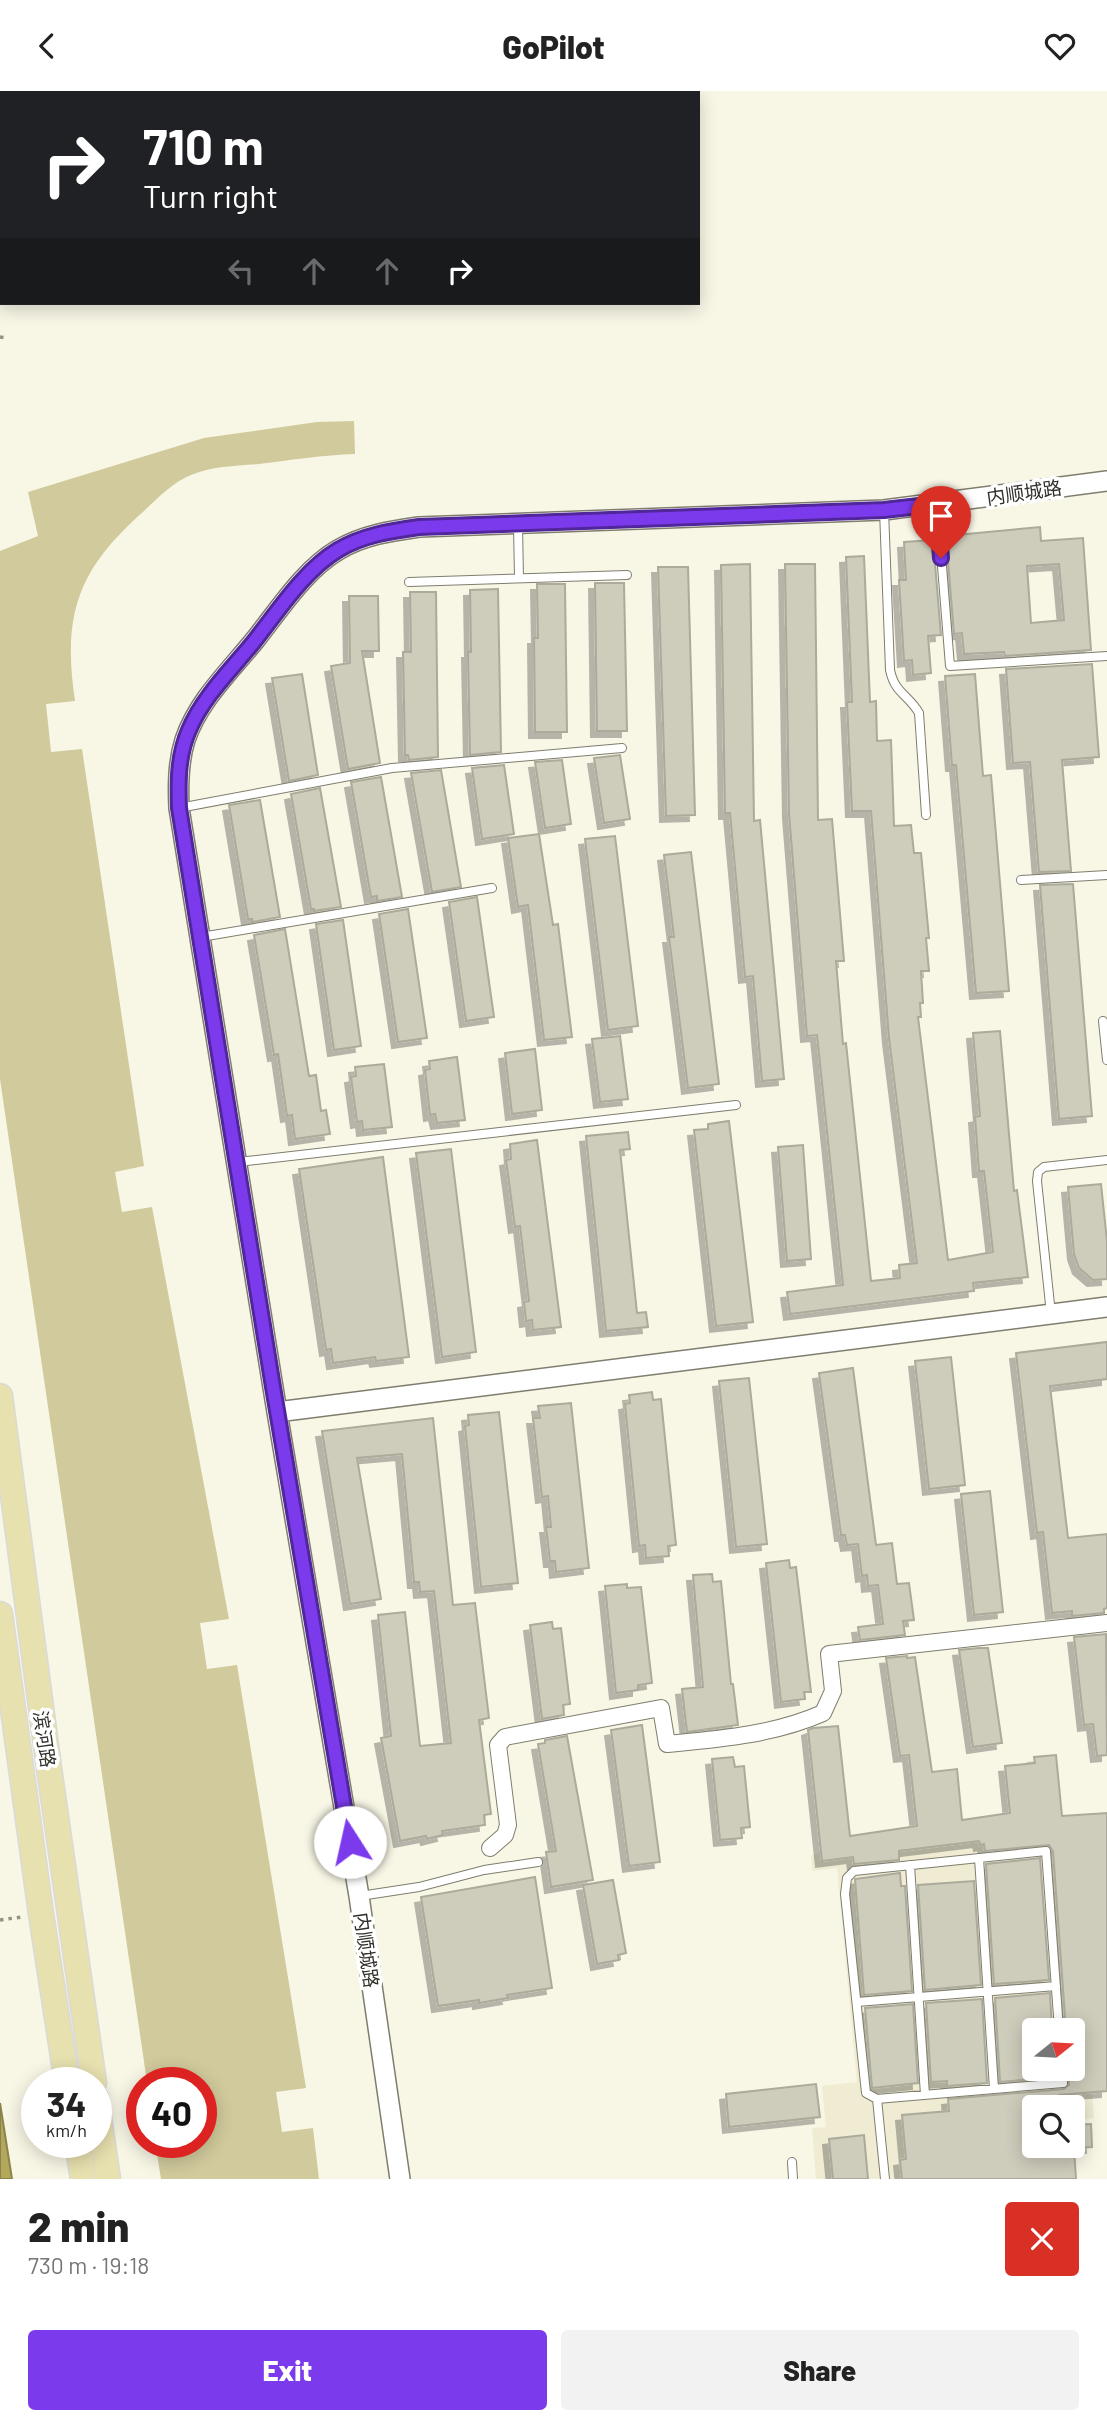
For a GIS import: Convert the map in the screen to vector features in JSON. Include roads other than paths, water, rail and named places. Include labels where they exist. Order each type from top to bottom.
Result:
[{"type":"main road","name":"滨河路","points":[[0,1396],[92,2067]]},
{"type":"main road","name":"滨河路","points":[[0,1614],[66,2067]]},
{"type":"main road","points":[[80,2158],[83,2179]]},
{"type":"main road","points":[[105,2158],[108,2179]]},
{"type":"street","name":"内顺城路","points":[[400,2179],[359,1896],[179,808],[178,781],[184,742],[204,703],[298,587],[336,551],[375,534],[419,527],[884,510],[1107,481]]},
{"type":"street","points":[[277,1412],[1107,1307]]},
{"type":"street","points":[[490,1848],[505,1835],[508,1825],[498,1745],[505,1737],[661,1709],[667,1744],[738,1738],[805,1721],[823,1713],[833,1691],[829,1654],[1107,1623]]},
{"type":"lane","points":[[937,504],[950,666],[1107,656]]},
{"type":"lane","points":[[884,510],[890,670],[896,689],[913,703],[919,713],[926,815]]},
{"type":"lane","points":[[518,524],[519,578]]},
{"type":"lane","points":[[409,582],[627,575]]},
{"type":"lane","points":[[179,808],[391,768],[622,748]]},
{"type":"lane","points":[[1021,880],[1107,875]]},
{"type":"lane","points":[[201,937],[492,888]]},
{"type":"lane","points":[[1103,1021],[1107,1060]]},
{"type":"lane","points":[[236,1163],[736,1105]]},
{"type":"lane","points":[[1051,1314],[1038,1172],[1044,1167],[1107,1160]]},
{"type":"lane","points":[[1058,2018],[1046,1851],[855,1871],[845,1881],[866,2093],[877,2099],[1063,2084],[1063,2081]]},
{"type":"lane","points":[[979,1858],[994,2089]]},
{"type":"lane","points":[[359,1896],[419,1887],[484,1870],[538,1862]]},
{"type":"lane","points":[[910,1865],[925,2095]]},
{"type":"lane","points":[[857,2002],[1056,1986]]},
{"type":"lane","points":[[877,2099],[885,2179]]},
{"type":"lane","points":[[792,2162],[793,2179]]}]
